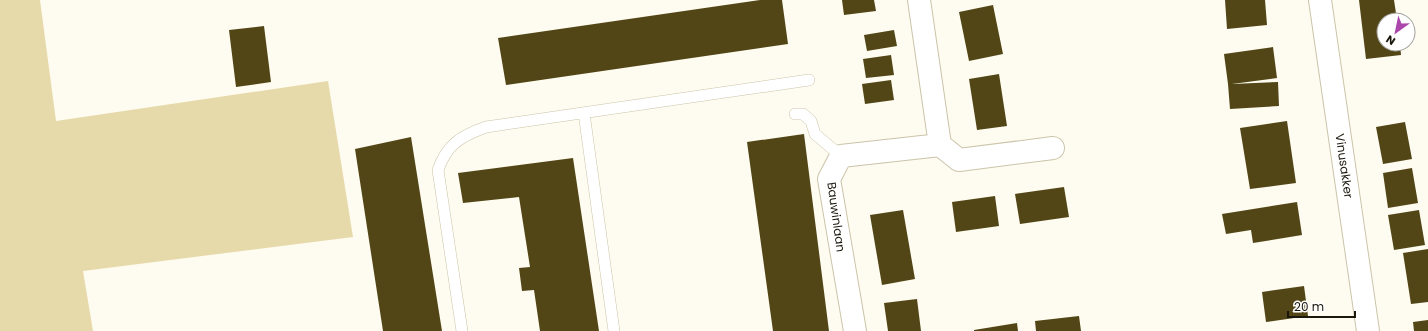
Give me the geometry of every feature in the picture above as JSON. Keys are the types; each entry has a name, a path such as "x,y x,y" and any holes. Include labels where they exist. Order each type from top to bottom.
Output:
{"street":[{"path":"920,0 940,145 959,160 1053,148"},
{"name":"Vinusakker","path":"1320,0 1368,331"},
{"path":"841,156 940,145"},
{"name":"Bauwinlaan","path":"841,156 829,179 855,331"}],"lane":[{"path":"462,331 438,170 442,157 452,145 469,133 486,127 809,80"},
{"path":"584,113 614,331"},
{"path":"795,114 803,114 811,121 815,134 841,156"}],"shaded area":[{"path":"0,0 40,0 56,121 328,81 353,237 83,271 93,331 0,331"}],"building":[{"path":"760,0 782,0 788,44 506,85 498,38"},
{"path":"842,0 874,0 876,11 844,15"},
{"path":"1225,0 1265,0 1267,25 1227,29"},
{"path":"1359,0 1394,0 1396,12 1376,12 1376,52 1401,52 1401,55 1366,59"},
{"path":"993,5 1003,54 969,61 959,12"},
{"path":"264,26 271,82 236,87 229,30"},
{"path":"894,30 897,46 867,51 864,35"},
{"path":"1273,47 1277,78 1232,84 1278,82 1279,106 1230,109 1224,54"},
{"path":"891,55 894,75 866,78 863,59"},
{"path":"999,74 1007,126 977,130 969,79"},
{"path":"891,80 894,100 865,104 862,84"},
{"path":"1287,121 1296,183 1250,189 1240,128"},
{"path":"1405,122 1412,159 1383,164 1376,127"},
{"path":"804,134 829,331 773,331 747,142"},
{"path":"411,137 442,331 383,331 355,149"},
{"path":"573,158 599,331 540,331 534,290 522,291 519,268 530,267 519,197 463,203 458,173"},
{"path":"1412,168 1418,203 1388,208 1383,173"},
{"path":"1064,187 1069,217 1020,224 1015,194"},
{"path":"995,196 999,226 956,232 952,202"},
{"path":"1297,202 1302,235 1253,243 1251,230 1226,234 1222,214"},
{"path":"903,210 915,279 882,285 870,215"},
{"path":"1419,210 1425,245 1394,250 1388,215"},
{"path":"1428,249 1428,302 1411,304 1403,253"},
{"path":"1304,286 1308,316 1266,322 1262,292"},
{"path":"917,299 921,331 888,331 884,303"},
{"path":"1079,316 1081,331 1036,331 1035,321"},
{"path":"1428,320 1428,331 1414,331 1413,322"},
{"path":"1017,323 1018,331 974,331 974,330"}]}
